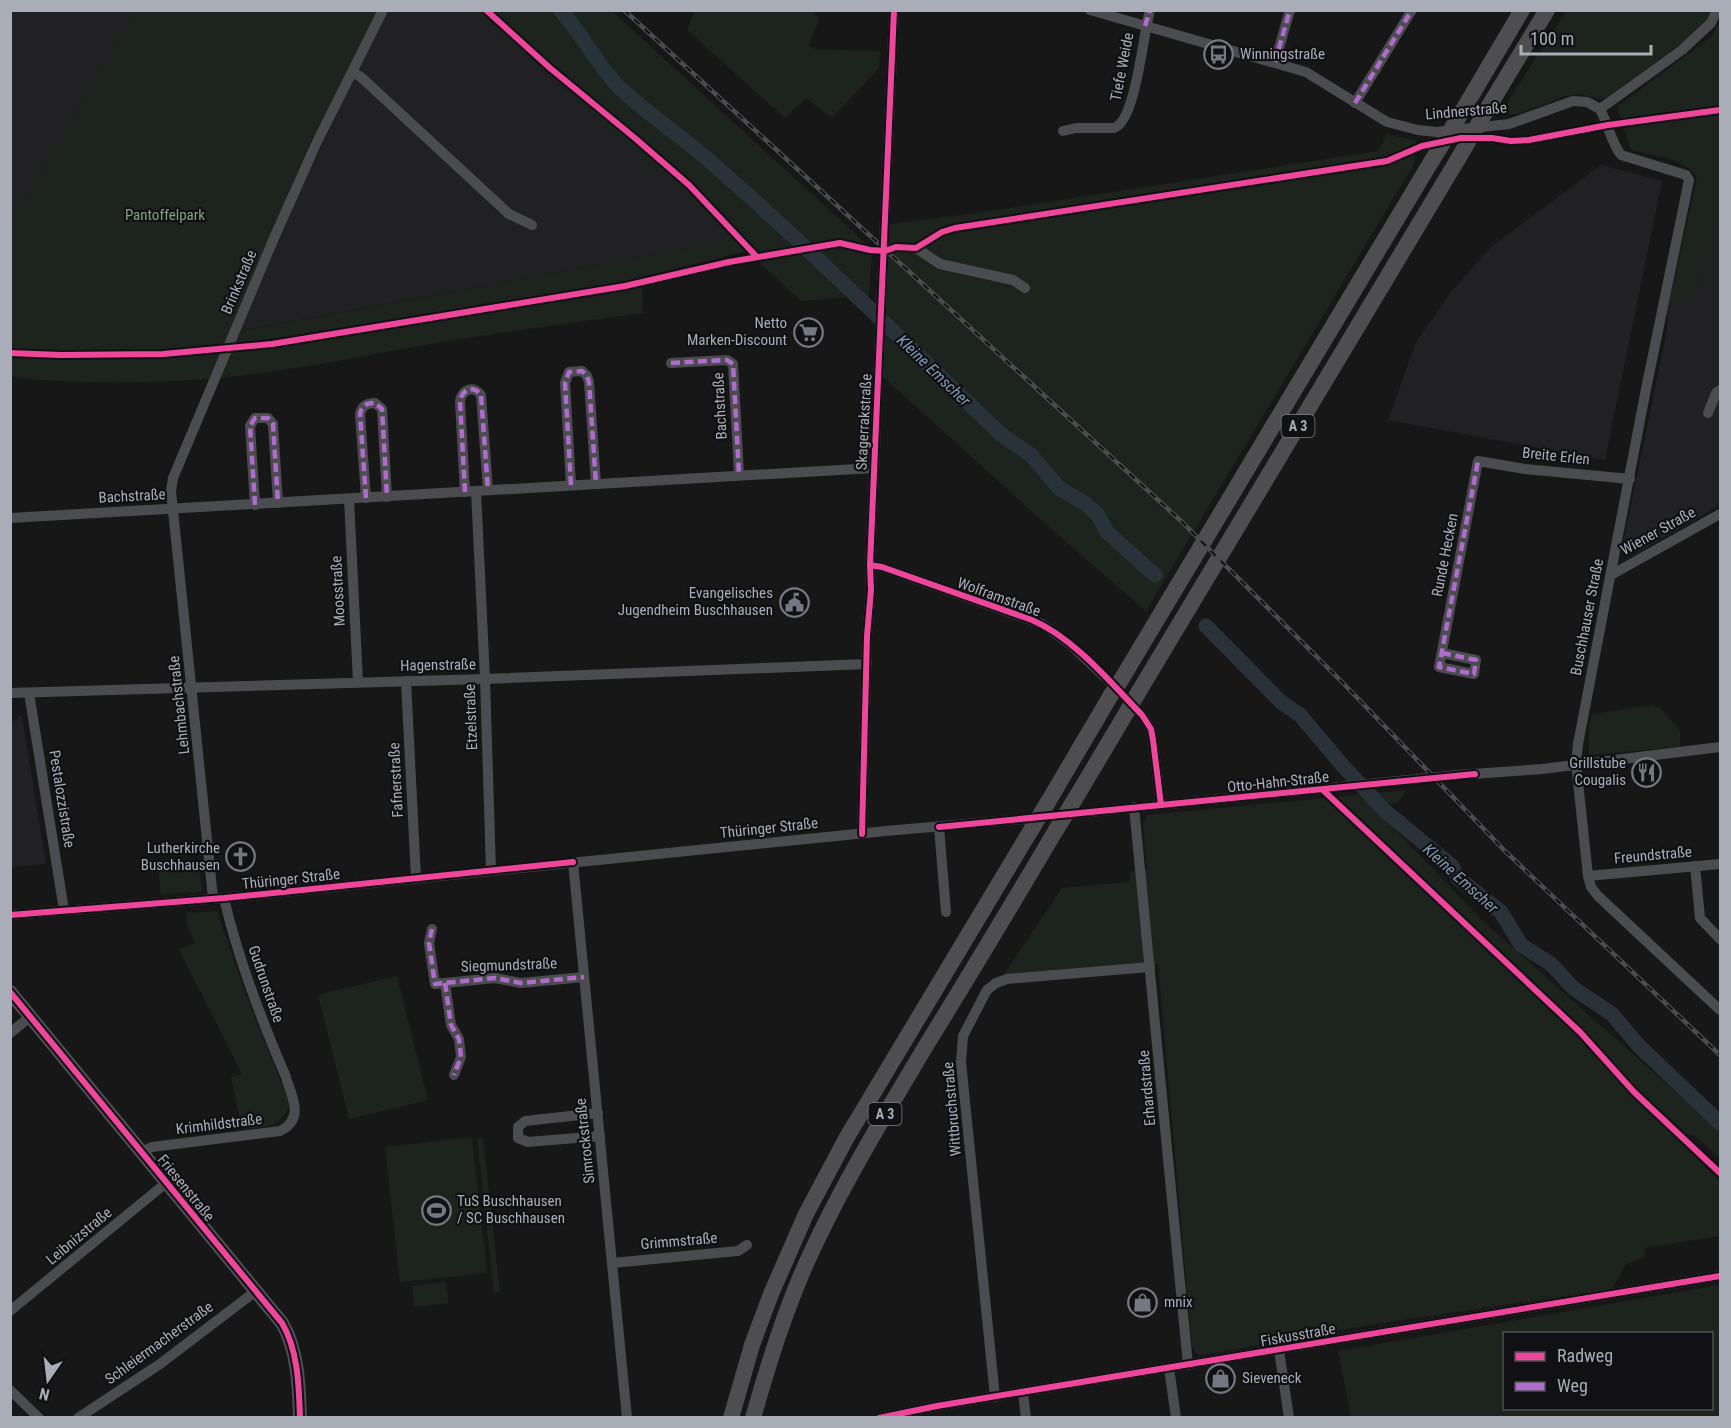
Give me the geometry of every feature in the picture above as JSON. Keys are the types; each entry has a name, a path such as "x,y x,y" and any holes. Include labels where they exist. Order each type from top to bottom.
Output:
{"highway":[{"name":"A 3","path":"731,1418 752,1345 771,1294 810,1206 853,1126 1027,825 1047,802 1111,695 1113,678 1522,10"},
{"name":"A 3","path":"753,1418 770,1358 809,1256 867,1144 1056,830 1078,806 1135,713 1138,693 1547,10"}],"main road":[{"name":"Friesenstraße","path":"10,992 282,1323 291,1341 299,1387 300,1418"}],"street":[{"name":"Brinkstraße","path":"173,509 172,485 181,455 316,144 383,10"},
{"name":"Skagerrakstraße","path":"862,834 870,565 894,10"},
{"name":"Lindnerstraße","path":"1090,10 1312,74 1387,122 1427,132 1509,124 1573,101 1587,102 1600,109"},
{"path":"1146,26 1150,10"},
{"path":"1275,62 1290,10"},
{"path":"1355,103 1412,10"},
{"path":"1600,109 1682,50 1711,23 1717,10"},
{"name":"Tiefe Weide","path":"1063,131 1076,128 1120,126 1132,104 1146,26"},
{"path":"353,72 509,214 532,225"},
{"name":"Buschhauser Straße","path":"1600,109 1608,125 1614,147 1621,155 1686,175 1689,180 1591,675 1576,763 1588,876 1591,887 1598,896 1720,1010"},
{"path":"916,248 940,264 1014,280 1025,288"},
{"name":"Bachstraße","path":"671,363 727,360 733,364 739,474"},
{"path":"571,485 565,383 569,372 582,371 587,376 596,484"},
{"path":"470,491 460,401 461,396 467,390 474,389 482,395 488,490"},
{"path":"1708,414 1716,393 1720,390"},
{"path":"366,498 360,414 368,403 375,403 382,409 387,496"},
{"path":"255,505 250,426 255,418 268,418 273,424 278,503"},
{"name":"Breite Erlen","path":"1478,461 1525,469 1630,479"},
{"name":"Runde Hecken","path":"1442,653 1478,461"},
{"name":"Bachstraße","path":"10,518 739,474 874,468"},
{"name":"Etzelstraße","path":"470,491 485,679 491,870"},
{"name":"Moosstraße","path":"349,499 358,682"},
{"name":"Lehmbachstraße","path":"173,509 191,689 219,898"},
{"name":"Wiener Straße","path":"1611,575 1720,514"},
{"name":"Wolframstraße","path":"870,565 882,567 1042,624 1113,678"},
{"name":"Hagenstraße","path":"10,693 191,689 867,664"},
{"name":"Fafnerstraße","path":"406,681 416,878"},
{"name":"Pestalozzistraße","path":"29,693 64,910"},
{"path":"1135,713 1151,729 1161,805"},
{"name":"Otto-Hahn-Straße","path":"1078,806 1161,805 1564,766 1720,747"},
{"name":"Erhardstraße","path":"1134,807 1188,1365"},
{"path":"946,912 939,827 1027,825"},
{"name":"Thüringer Straße","path":"10,915 219,898 939,827"},
{"name":"Simrockstraße","path":"573,862 627,1418"},
{"name":"Freundstraße","path":"1588,876 1720,864"},
{"path":"1695,866 1700,918 1720,939"},
{"name":"Gudrunstraße","path":"219,898 253,994 287,1079"},
{"path":"432,929 429,943 451,1025 459,1039 461,1057 454,1075"},
{"name":"Wittbruchstraße","path":"995,1397 962,1062 963,1036 987,990 996,982 1007,979 1150,968"},
{"name":"Siegmundstraße","path":"440,984 495,978 521,983 584,977"},
{"path":"10,1033 31,1016"},
{"name":"Krimhildstraße","path":"141,1152 152,1147 280,1131 288,1125 295,1112 295,1102 287,1079"},
{"path":"598,1113 525,1121 518,1127 517,1132 518,1138 528,1142 600,1136"},
{"name":"Leibnizstraße","path":"10,1311 166,1183"},
{"name":"Grimmstraße","path":"612,1263 738,1251 747,1245"},
{"name":"Fiskusstraße","path":"879,1418 937,1412 995,1397 1720,1276"},
{"name":"Schleiermacherstraße","path":"78,1418 140,1378 256,1291"},
{"path":"1279,1350 1289,1418"},
{"path":"1169,1368 1176,1418"},
{"path":"10,1390 39,1418"},
{"path":"1023,1393 1026,1418"}],"shaded area":[{"path":"11,11 135,11 11,226"},
{"path":"386,11 473,11 638,153 734,240 233,332"},
{"path":"1601,165 1662,181 1605,460 1388,420 1416,342 1451,292 1490,248"},
{"path":"1712,226 1720,227 1720,505 1640,551 1631,553 1627,551 1624,539 1667,330 1668,308 1696,293"},
{"path":"22,716 46,864 11,867 11,724"}],"green space":[{"path":"695,10 813,11 819,20 808,46 816,49 880,51 879,68 832,118 806,98 785,118 687,30"},
{"name":"Pantoffelpark","path":"135,11 380,11 311,141 230,333 733,240 638,153 473,11 612,11 872,249 869,295 801,301 746,251 642,277 643,313 462,339 235,376 182,381 133,382 59,381 11,377 11,226"},
{"path":"1566,11 1716,11 1710,23 1606,98 1580,94 1565,96 1518,114 1500,114"},
{"path":"1720,20 1720,227 1712,227 1696,293 1668,308 1697,178 1686,166 1677,162 1631,150 1617,107 1712,36"},
{"path":"1387,134 1416,141 1414,164 1146,611 882,376 890,224 978,213 1378,151"},
{"path":"1652,705 1660,708 1680,730 1680,747 1589,755 1589,725 1592,714"},
{"path":"1407,790 1399,801 1376,810 1487,925 1720,1131 1720,1159 1696,1136 1682,1133 1691,1153 1720,1181 1720,1236 1644,1248 1645,1257 1625,1265 1612,1289 1369,1325 1204,1355 1197,1354 1192,1346 1158,964 1002,977 1062,888 1130,882 1129,872 1147,869 1143,823 1148,815"},
{"path":"199,862 202,891 161,895 158,866"},
{"path":"217,911 246,995 290,1104 282,1118 265,1127 242,1129 231,1077 242,1074 179,949 195,943 188,927 186,913"},
{"path":"397,976 428,1100 349,1119 318,995"},
{"name":"TuS Buschhausen / SC Buschhausen","path":"472,1137 487,1273 400,1282 385,1147"},
{"path":"483,1138 500,1292 494,1293 477,1139"},
{"path":"446,1282 449,1303 414,1307 412,1286"},
{"path":"1720,1285 1720,1417 1351,1417 1338,1351"}],"waterway":[{"name":"Kleine Emscher","path":"560,10 621,89 706,158 781,225 1002,435 1031,455 1059,488 1086,504 1098,515 1107,532 1155,575"},
{"name":"Kleine Emscher","path":"1206,626 1281,702 1300,715 1385,811 1452,866 1458,878 1501,912 1521,945 1551,964 1573,988 1612,1014 1638,1045 1720,1123"}],"tunnel":[{"path":"1104,676 1142,715"},
{"path":"1035,818 1082,813"}],"railway":[{"path":"624,10 1181,521 1342,682 1504,850 1720,1055"}],"marked path":[{"path":"1145,26 1150,10"},
{"path":"1275,62 1290,10"},
{"path":"1355,103 1412,10"},
{"path":"671,363 727,360 733,364 739,474"},
{"path":"571,485 565,383 569,372 582,371 589,382 596,484"},
{"path":"465,492 460,401 463,394 472,389 481,395 488,490"},
{"path":"366,498 360,414 367,404 372,403 382,409 387,497"},
{"path":"255,505 250,426 255,418 268,418 273,424 278,503"},
{"path":"1442,653 1476,660 1474,674 1439,667 1478,461"},
{"path":"432,929 429,943 435,984 495,978 521,983 584,977"},
{"path":"445,983 451,1025 459,1039 461,1057 454,1075"}],"cycle path":[{"path":"486,10 550,68 689,185 757,257"},
{"path":"862,834 867,636 871,590 870,565 894,10"},
{"path":"10,353 163,354 272,344 625,286 729,262 840,243 885,251 896,247 916,248 942,232 955,228 1387,161 1422,146 1461,138 1529,140 1608,125 1720,110"},
{"path":"870,565 882,567 1032,620 1063,638 1105,676 1142,715 1151,729 1161,805"},
{"path":"939,827 1475,774"},
{"path":"1323,790 1580,1032 1634,1092 1720,1173"},
{"path":"10,915 224,898 573,862"},
{"path":"10,992 282,1323 294,1356 300,1418"},
{"path":"879,1418 937,1406 1720,1276"}],"place":[{"name":"Winningstraße","path":"1219,54"},
{"name":"Netto Marken-Discount","path":"808,332"},
{"name":"Evangelisches Jugendheim Buschhausen","path":"794,602"},
{"name":"Grillstube Cougalis","path":"1647,772"},
{"name":"Lutherkirche Buschhausen","path":"241,857"},
{"name":"TuS Buschhausen / SC Buschhausen","path":"436,1210"},
{"name":"mnix","path":"1143,1302"},
{"name":"Sieveneck","path":"1221,1378"}]}
